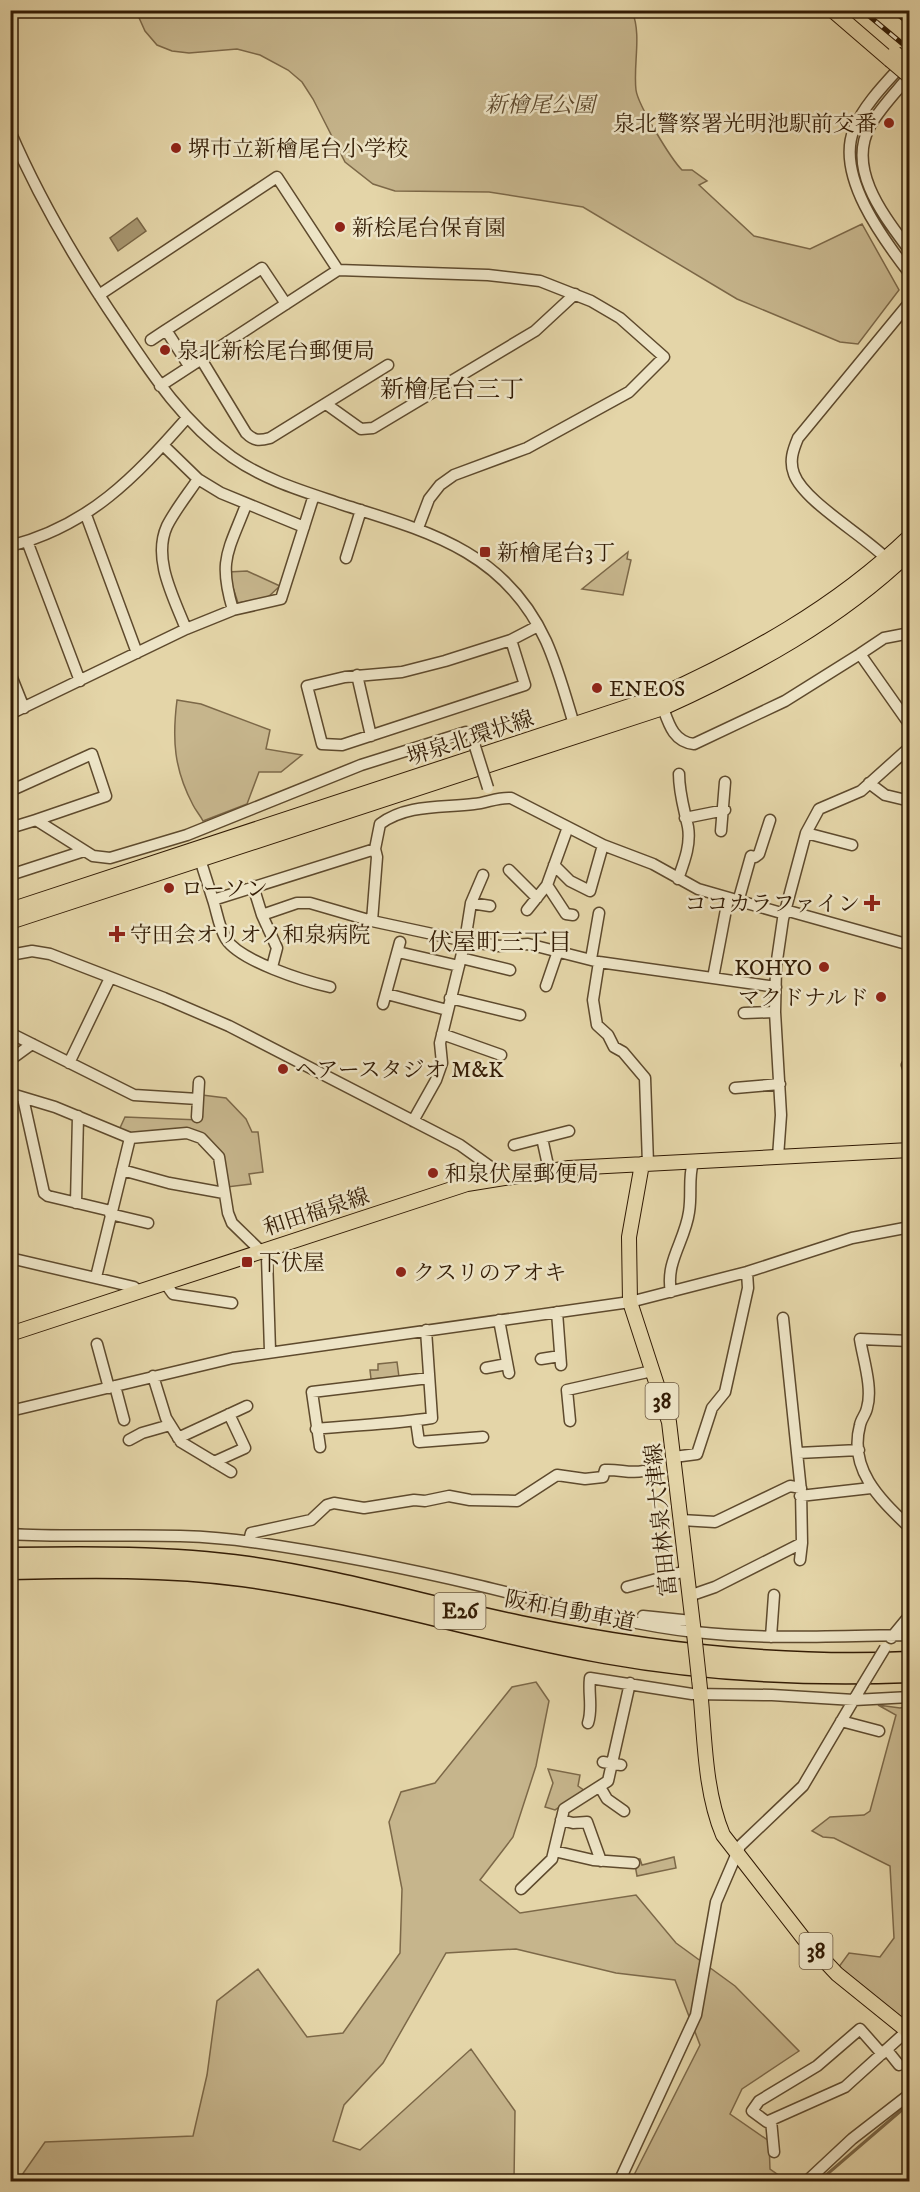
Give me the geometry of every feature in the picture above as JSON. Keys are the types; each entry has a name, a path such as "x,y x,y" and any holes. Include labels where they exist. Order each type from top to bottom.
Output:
{"highway":[{"name":"阪和自動車道","path":"10,1556 139,1556 247,1565 520,1624 714,1656 784,1661 909,1660"},
{"name":"阪和自動車道","path":"10,1571 140,1570 243,1578 604,1655 692,1668 786,1675 909,1674"}],"main road":[{"path":"832,10 909,64"},
{"path":"842,10 898,56 909,76"},
{"name":"堺泉北環状線","path":"10,922 199,855 576,732 663,708 773,654 820,625 890,563 909,536"},
{"name":"堺泉北環状線","path":"576,732 721,668 814,613 909,552"},
{"name":"堺泉北環状線","path":"10,910 199,855"},
{"path":"645,1164 909,1150"},
{"name":"和田福泉線","path":"10,1334 435,1193 499,1178 549,1170 645,1164"},
{"name":"富田林泉大津線","path":"645,1164 629,1237 630,1302 669,1422 708,1771 717,1820 736,1855 804,1939 837,1974 908,2032"}],"street":[{"path":"898,56 853,131 849,163 861,197 909,274"},
{"path":"909,76 869,127 863,145 862,165 867,182 909,251"},
{"path":"10,131 58,229 160,386 186,419 208,439 251,470 314,495 418,528 469,552 506,581 538,626 554,661 576,732"},
{"path":"99,295 277,177 338,270"},
{"path":"151,340 262,268 286,304"},
{"path":"160,386 338,270 540,281 575,294 620,318 664,357 629,392 527,448 454,475 440,485 429,499 418,528"},
{"path":"326,404 362,429 373,428 535,332 575,294"},
{"path":"890,563 801,488 793,472 792,454 798,438 909,302"},
{"path":"166,330 189,366"},
{"path":"201,359 252,439 260,441 270,438 388,365"},
{"path":"10,546 86,515 139,473 186,419"},
{"path":"163,445 198,479 246,505 304,527"},
{"path":"186,629 164,570 162,553 168,525 198,479"},
{"path":"10,714 186,629 233,610 281,599 314,495"},
{"path":"233,610 225,582 225,561 246,505"},
{"path":"346,558 361,510"},
{"path":"86,515 137,653"},
{"path":"27,541 80,681"},
{"path":"511,640 525,685 342,745 322,744 308,686 357,675 402,672 511,640 538,626"},
{"path":"663,708 672,731 678,739 694,744 785,701 884,638 909,633"},
{"path":"860,654 909,726"},
{"path":"10,672 24,708"},
{"path":"357,675 370,736"},
{"path":"36,820 93,856 110,858 187,835 361,765 466,732 472,737 490,794"},
{"path":"778,1157 781,1114 775,1012 776,968 785,912 806,833 819,809 861,791 909,747"},
{"path":"10,791 92,754 106,796 10,828"},
{"path":"678,879 687,850 688,829 679,795 679,774"},
{"path":"721,831 725,782"},
{"path":"869,783 885,795 909,801"},
{"path":"372,921 377,857 375,849 380,824 387,819 424,807 474,804 490,794 511,798 603,845 653,864 678,879 733,901 785,912 909,945"},
{"path":"685,818 724,810"},
{"path":"713,978 733,901 751,856 755,857 759,854 770,820"},
{"path":"527,910 547,885 568,827"},
{"path":"806,833 848,840"},
{"path":"554,865 570,882 590,891 603,845"},
{"path":"213,900 375,849"},
{"path":"10,875 84,851"},
{"path":"199,855 226,938 231,944 248,957 330,987"},
{"path":"509,870 537,898"},
{"path":"413,1121 436,1080 442,1063 442,1034 447,1010 465,941 471,903 483,875"},
{"path":"547,885 566,914 573,915"},
{"path":"253,886 262,915 277,948 272,967"},
{"path":"262,915 303,902 372,921 465,941 499,945 528,944 595,961 776,987"},
{"path":"471,903 490,906"},
{"path":"599,913 593,1000 597,1024 608,1035 614,1047 623,1052 645,1078 645,1164"},
{"path":"447,1010 385,999 399,947 460,962 510,970"},
{"path":"10,955 32,951 50,954 230,1026 460,1145 488,1165 499,1178"},
{"path":"546,986 558,951"},
{"path":"69,1063 110,978"},
{"path":"450,998 499,1005 520,1015"},
{"path":"744,1013 775,1012"},
{"path":"10,1034 69,1063 132,1099 198,1099"},
{"path":"442,1034 496,1050"},
{"path":"10,1060 32,1044"},
{"path":"196,1117 199,1082"},
{"path":"735,1088 780,1084"},
{"path":"148,1223 48,1196 42,1189 19,1097 78,1116 130,1138 187,1133 201,1138 219,1157 224,1193 232,1224 267,1257 269,1271 267,1318 270,1352"},
{"path":"76,1203 78,1116"},
{"path":"513,1145 542,1138 562,1129"},
{"path":"96,1277 130,1138"},
{"path":"542,1138 549,1170"},
{"path":"671,1292 668,1275 689,1214 688,1177 693,1162"},
{"path":"122,1170 169,1183 224,1193"},
{"path":"10,1412 153,1376 270,1352 630,1302 747,1272 852,1238 909,1227"},
{"path":"10,1258 134,1287 139,1292"},
{"path":"674,1457 697,1454 712,1408 725,1392 748,1288 747,1272"},
{"path":"165,1283 173,1294 232,1304"},
{"path":"541,1359 560,1361 557,1312"},
{"path":"783,1318 801,1492 800,1560"},
{"path":"486,1368 508,1368 499,1320"},
{"path":"316,1429 432,1418 426,1330"},
{"path":"909,1341 860,1339 868,1393 867,1408 860,1423 858,1437 865,1477 871,1488 909,1528"},
{"path":"101,1349 124,1420"},
{"path":"570,1421 567,1390 652,1371"},
{"path":"153,1376 170,1425 178,1438 231,1472"},
{"path":"320,1447 312,1392 429,1378"},
{"path":"178,1438 247,1406"},
{"path":"214,1462 245,1448 230,1414"},
{"path":"416,1420 419,1442 460,1443 483,1437"},
{"path":"129,1440 142,1433 170,1425"},
{"path":"798,1453 860,1450"},
{"path":"249,1541 251,1533 311,1520 327,1505 334,1503 364,1508 414,1500 425,1502 449,1496 470,1500 517,1501 563,1470 585,1479 603,1477 605,1470 618,1469 632,1474 643,1471"},
{"path":"681,1520 715,1522 790,1486 801,1492 871,1488"},
{"path":"10,1534 60,1537 174,1536 249,1541 386,1564 616,1619 694,1631 771,1637 909,1635"},
{"path":"689,1596 715,1587 802,1543"},
{"path":"627,1587 686,1571"},
{"path":"770,1601 771,1637"},
{"path":"619,2181 696,2015 712,1920 726,1875 742,1843 803,1786 893,1635 909,1615"},
{"path":"643,1616 694,1631"},
{"path":"588,1723 592,1710 588,1694 590,1678 700,1694 854,1700 909,1697"},
{"path":"523,1882 552,1859 564,1809 608,1781 630,1683"},
{"path":"841,1720 879,1731"},
{"path":"600,1787 607,1799 624,1811"},
{"path":"561,1820 573,1823 588,1822 601,1862"},
{"path":"554,1851 601,1862 634,1863"},
{"path":"899,2065 884,2052 863,2025 817,2066 759,2101 752,2111 767,2122 845,2087 884,2052 908,2032"},
{"path":"891,2092 896,2104"},
{"path":"806,2181 826,2156 861,2133 909,2094"},
{"path":"771,2120 777,2147"},
{"path":"856,2122 861,2133"}],"green space":[{"name":"新檜尾公園","path":"136,11 632,11 637,40 635,80 638,97 656,132 682,170 692,170 707,181 699,185 754,236 810,249 862,224 899,290 858,344 840,342 737,299 583,207 489,192 395,191 373,184 345,162 313,99 302,82 288,70 260,55 237,49 189,53 172,51 157,45 145,31"},
{"path":"628,552 627,559 631,560 623,595 582,589"},
{"path":"247,571 280,586 268,597 238,603 228,572"},
{"path":"177,700 201,704 270,730 266,749 302,755 281,772 259,772 247,804 203,821 187,792 178,767 175,741"},
{"path":"202,1095 226,1098 246,1119 252,1132 258,1132 263,1172 249,1174 251,1184 227,1187 223,1157 200,1135 133,1135 119,1130 125,1117 200,1120"},
{"path":"397,1362 399,1377 371,1379 370,1370 378,1370 378,1364"},
{"path":"536,1682 549,1701 536,1766 513,1837 480,1880 520,1913 636,1895 676,1943 735,1986 799,2051 742,2089 730,2114 769,2141 770,2169 787,2181 631,2181 700,2045 675,1980 616,1973 516,1949 446,1953 383,2063 344,2105 333,2141 360,2150 471,2049 515,2111 514,2181 17,2182 45,2142 193,2136 207,2075 217,2001 258,1969 307,2037 343,2033 400,1953 402,1889 389,1822 401,1792 435,1783 512,1687"},
{"path":"878,1705 900,1708 909,1706 909,2027 838,1968 849,1953 880,1957 894,1938 890,1866 834,1838 823,1837 812,1831 830,1817 864,1815 870,1811 896,1715"},
{"path":"548,1769 580,1775 578,1786 585,1791 555,1810 545,1807 553,1783"},
{"path":"674,1857 676,1868 637,1876 634,1859 640,1859 642,1865"}],"shaded area":[{"path":"137,218 146,231 118,251 110,238"}],"waterway":[{"path":"818,2182 910,2103"}],"railway":[{"path":"862,10 910,50"},
{"path":"892,10 910,24"}],"place":[{"name":"泉北警察署光明池駅前交番","path":"889,123"},
{"name":"堺市立新檜尾台小学校","path":"176,148"},
{"name":"新桧尾台保育園","path":"340,227"},
{"name":"泉北新桧尾台郵便局","path":"165,350"},
{"name":"新檜尾台3丁","path":"485,552"},
{"name":"ENEOS","path":"597,688"},
{"name":"ローソン","path":"169,888"},
{"name":"ココカラファイン","path":"872,903"},
{"name":"守田会オリオノ和泉病院","path":"117,934"},
{"name":"KOHYO","path":"824,967"},
{"name":"マクドナルド","path":"881,997"},
{"name":"ヘアースタジオ M&K","path":"283,1069"},
{"name":"和泉伏屋郵便局","path":"433,1173"},
{"name":"下伏屋","path":"247,1262"},
{"name":"クスリのアオキ","path":"401,1272"}],"district":[{"name":"新檜尾台三丁","path":"452,389"},
{"name":"伏屋町三丁目","path":"500,942"}]}
